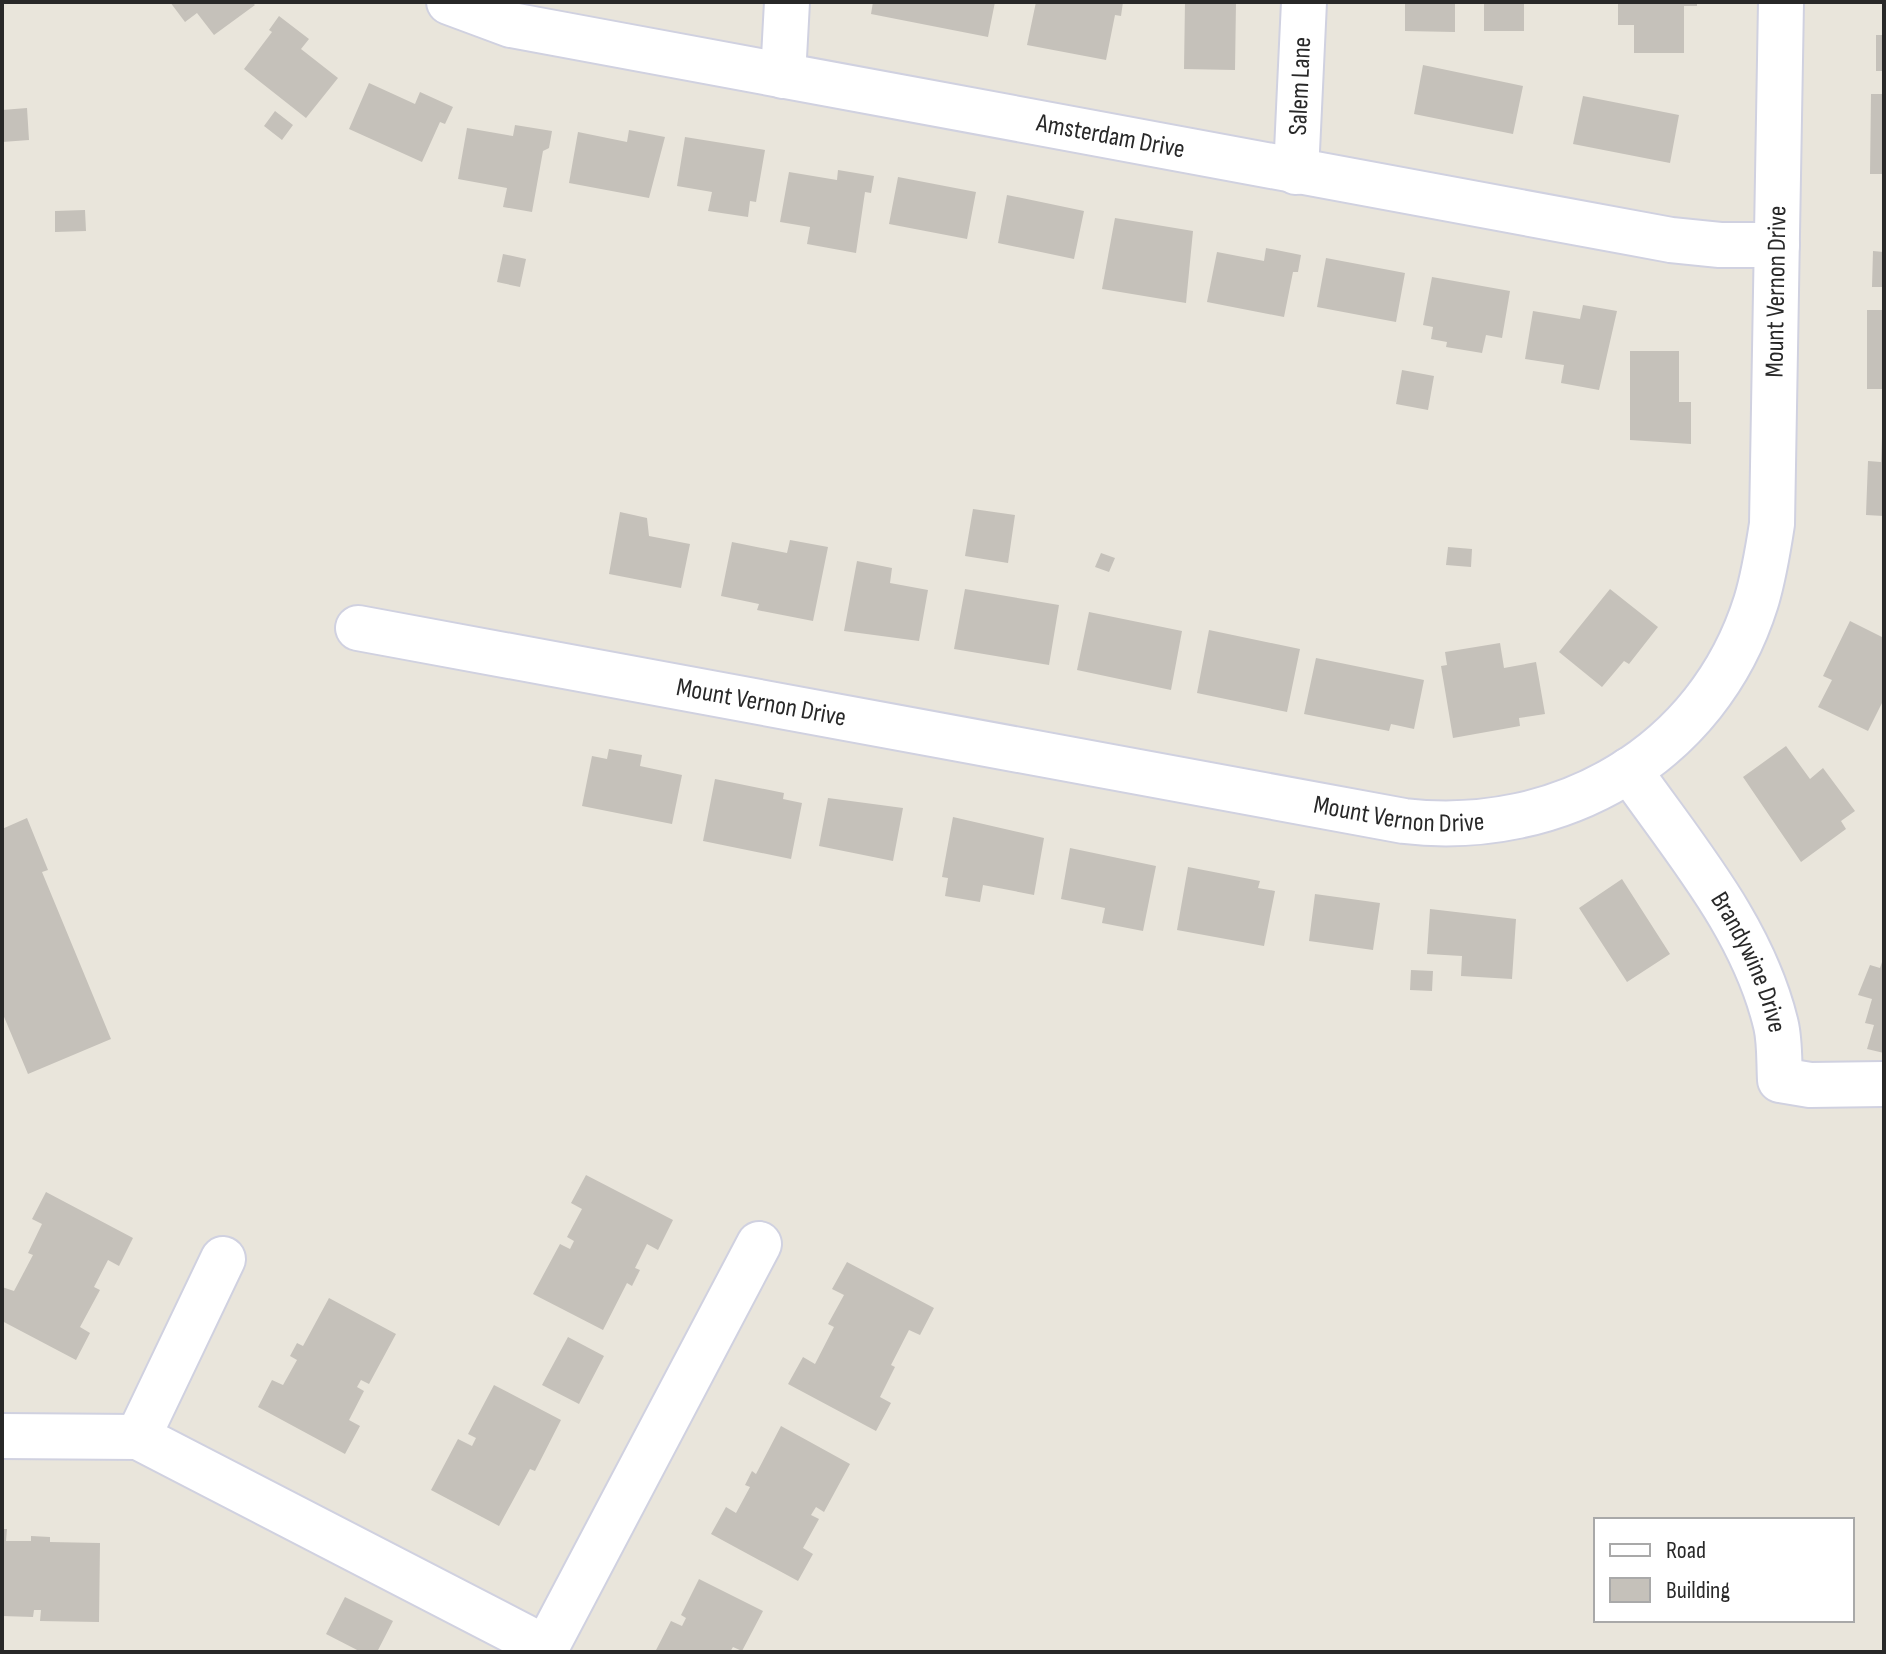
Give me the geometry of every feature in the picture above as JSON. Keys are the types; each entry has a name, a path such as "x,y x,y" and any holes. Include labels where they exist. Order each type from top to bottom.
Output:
{"street":[{"name":"Amsterdam Drive","path":"449,2 511,25 1296,172 1671,240 1720,245 1777,245"},
{"path":"783,76 787,2"},
{"name":"Salem Lane","path":"1296,172 1304,2"},
{"name":"Mount Vernon Drive","path":"358,628 1419,823 1468,825 1534,814 1601,788 1662,746 1710,692 1745,631 1764,576 1772,524 1781,2"},
{"name":"Brandywine Drive","path":"1629,770 1736,924 1756,961 1777,1029 1780,1080 1810,1085 1884,1084"},
{"path":"2,1436 138,1437 546,1650 759,1244"},
{"path":"138,1437 223,1259"}],"building":[{"path":"170,2 252,2 255,5 214,35 197,13 185,22"},
{"path":"873,2 995,2 988,37 871,14"},
{"path":"1036,2 1123,2 1121,16 1115,15 1106,60 1027,45"},
{"path":"1185,2 1236,2 1235,70 1184,69"},
{"path":"1405,2 1455,2 1455,32 1405,31"},
{"path":"1484,2 1524,2 1524,31 1484,31"},
{"path":"1618,2 1697,2 1697,6 1684,6 1684,53 1634,53 1634,25 1618,25"},
{"path":"279,16 309,39 301,49 338,78 306,118 244,69 272,32 269,30"},
{"path":"1876,35 1884,35 1884,71 1876,71"},
{"path":"1423,65 1523,86 1513,134 1414,114"},
{"path":"369,83 415,104 420,92 453,107 445,124 440,122 422,162 349,129"},
{"path":"1871,94 1884,94 1884,174 1870,174"},
{"path":"1583,96 1679,115 1670,163 1573,144"},
{"path":"27,108 29,140 2,142 2,110"},
{"path":"275,111 293,125 282,140 264,126"},
{"path":"515,125 552,131 549,148 543,151 532,212 503,207 507,188 458,179 467,128 513,136"},
{"path":"629,130 665,137 649,198 569,183 578,132 627,142"},
{"path":"685,137 765,150 756,202 750,201 748,217 708,211 712,192 677,186"},
{"path":"838,170 874,176 871,193 865,192 856,253 807,244 810,227 780,222 789,172 837,180"},
{"path":"898,177 976,192 967,239 889,224"},
{"path":"1007,195 1084,211 1074,259 998,243"},
{"path":"85,210 86,231 55,232 55,211"},
{"path":"1115,218 1193,231 1186,303 1102,289"},
{"path":"1266,248 1301,255 1298,272 1293,272 1284,317 1207,302 1217,252 1264,261"},
{"path":"1873,251 1884,252 1884,287 1872,287"},
{"path":"503,254 526,259 520,287 497,282"},
{"path":"1326,258 1405,273 1396,322 1317,307"},
{"path":"1432,277 1510,291 1502,338 1486,335 1482,353 1446,347 1447,342 1431,339 1433,327 1423,325"},
{"path":"1583,305 1617,311 1599,390 1561,383 1564,365 1525,359 1533,311 1580,319"},
{"path":"1867,310 1884,310 1884,389 1867,389"},
{"path":"1630,351 1679,351 1679,402 1691,402 1691,444 1630,440"},
{"path":"1402,370 1434,376 1428,410 1396,404"},
{"path":"1881,437 1884,516 1866,515 1868,461 1881,462"},
{"path":"973,509 1015,515 1008,563 965,556"},
{"path":"620,512 647,518 649,536 690,544 681,588 609,574"},
{"path":"790,540 828,547 813,621 757,610 759,604 721,596 732,542 787,553"},
{"path":"1448,547 1472,549 1471,567 1446,565"},
{"path":"1101,553 1115,558 1109,572 1095,567"},
{"path":"857,561 892,568 890,583 928,590 919,641 844,631"},
{"path":"965,589 1059,605 1049,665 954,649"},
{"path":"1610,589 1658,627 1629,664 1624,661 1602,687 1559,652"},
{"path":"1089,612 1182,631 1171,690 1077,670"},
{"path":"1850,621 1884,638 1884,699 1868,731 1818,707 1832,680 1823,676"},
{"path":"1209,630 1300,649 1287,712 1197,693"},
{"path":"1500,643 1504,668 1536,662 1545,714 1519,718 1520,726 1453,738 1441,666 1447,665 1445,652"},
{"path":"1316,658 1424,680 1414,729 1391,724 1389,731 1304,714"},
{"path":"1786,746 1810,779 1823,768 1855,811 1841,821 1846,829 1801,862 1743,777"},
{"path":"609,749 642,755 640,766 682,775 672,824 582,806 592,756 607,759"},
{"path":"715,779 784,793 783,799 802,803 791,859 703,841"},
{"path":"828,798 903,808 893,861 819,846"},
{"path":"953,817 1044,838 1034,895 983,885 980,902 945,896 948,878 942,877"},
{"path":"27,818 48,870 42,872 111,1039 28,1074 2,1012 2,829"},
{"path":"1070,848 1156,866 1143,931 1102,923 1105,908 1061,899"},
{"path":"1188,867 1260,881 1258,888 1275,891 1264,946 1177,930"},
{"path":"1622,879 1670,954 1627,982 1579,908"},
{"path":"1315,894 1380,903 1373,950 1309,941"},
{"path":"1430,909 1516,919 1512,979 1461,976 1462,956 1427,954"},
{"path":"1884,956 1884,1053 1867,1049 1874,1025 1865,1023 1872,999 1858,995 1870,965 1880,968"},
{"path":"1411,970 1433,971 1432,991 1410,990"},
{"path":"586,1175 673,1220 658,1250 647,1244 635,1268 640,1270 632,1286 627,1283 603,1330 533,1294 560,1244 570,1249 574,1241 567,1237 582,1209 571,1203"},
{"path":"46,1192 133,1238 119,1266 108,1260 94,1287 100,1290 80,1327 90,1333 76,1360 2,1321 2,1287 14,1291 33,1255 28,1253 42,1224 32,1219"},
{"path":"847,1262 934,1308 920,1335 909,1330 891,1365 895,1367 880,1397 891,1403 876,1431 788,1384 803,1357 815,1364 834,1327 828,1324 844,1295 832,1289"},
{"path":"329,1298 396,1334 369,1384 361,1380 357,1387 364,1391 349,1420 360,1426 345,1454 258,1407 272,1380 283,1385 297,1360 290,1356 297,1343 303,1346"},
{"path":"568,1337 604,1356 579,1404 542,1385"},
{"path":"494,1385 561,1420 535,1471 530,1469 499,1526 431,1490 458,1439 472,1446 476,1438 468,1434"},
{"path":"781,1426 850,1464 824,1512 816,1507 811,1515 819,1519 803,1548 813,1554 798,1581 711,1534 726,1507 736,1513 750,1487 745,1485 752,1471 756,1474"},
{"path":"2,1529 7,1529 6,1541 31,1541 31,1536 50,1537 50,1542 100,1543 99,1622 40,1621 41,1610 34,1610 33,1617 2,1616"},
{"path":"699,1579 763,1611 742,1651 733,1647 730,1652 655,1652 671,1621 682,1626 686,1618 681,1615"},
{"path":"345,1597 393,1621 377,1652 361,1652 326,1634"}]}
